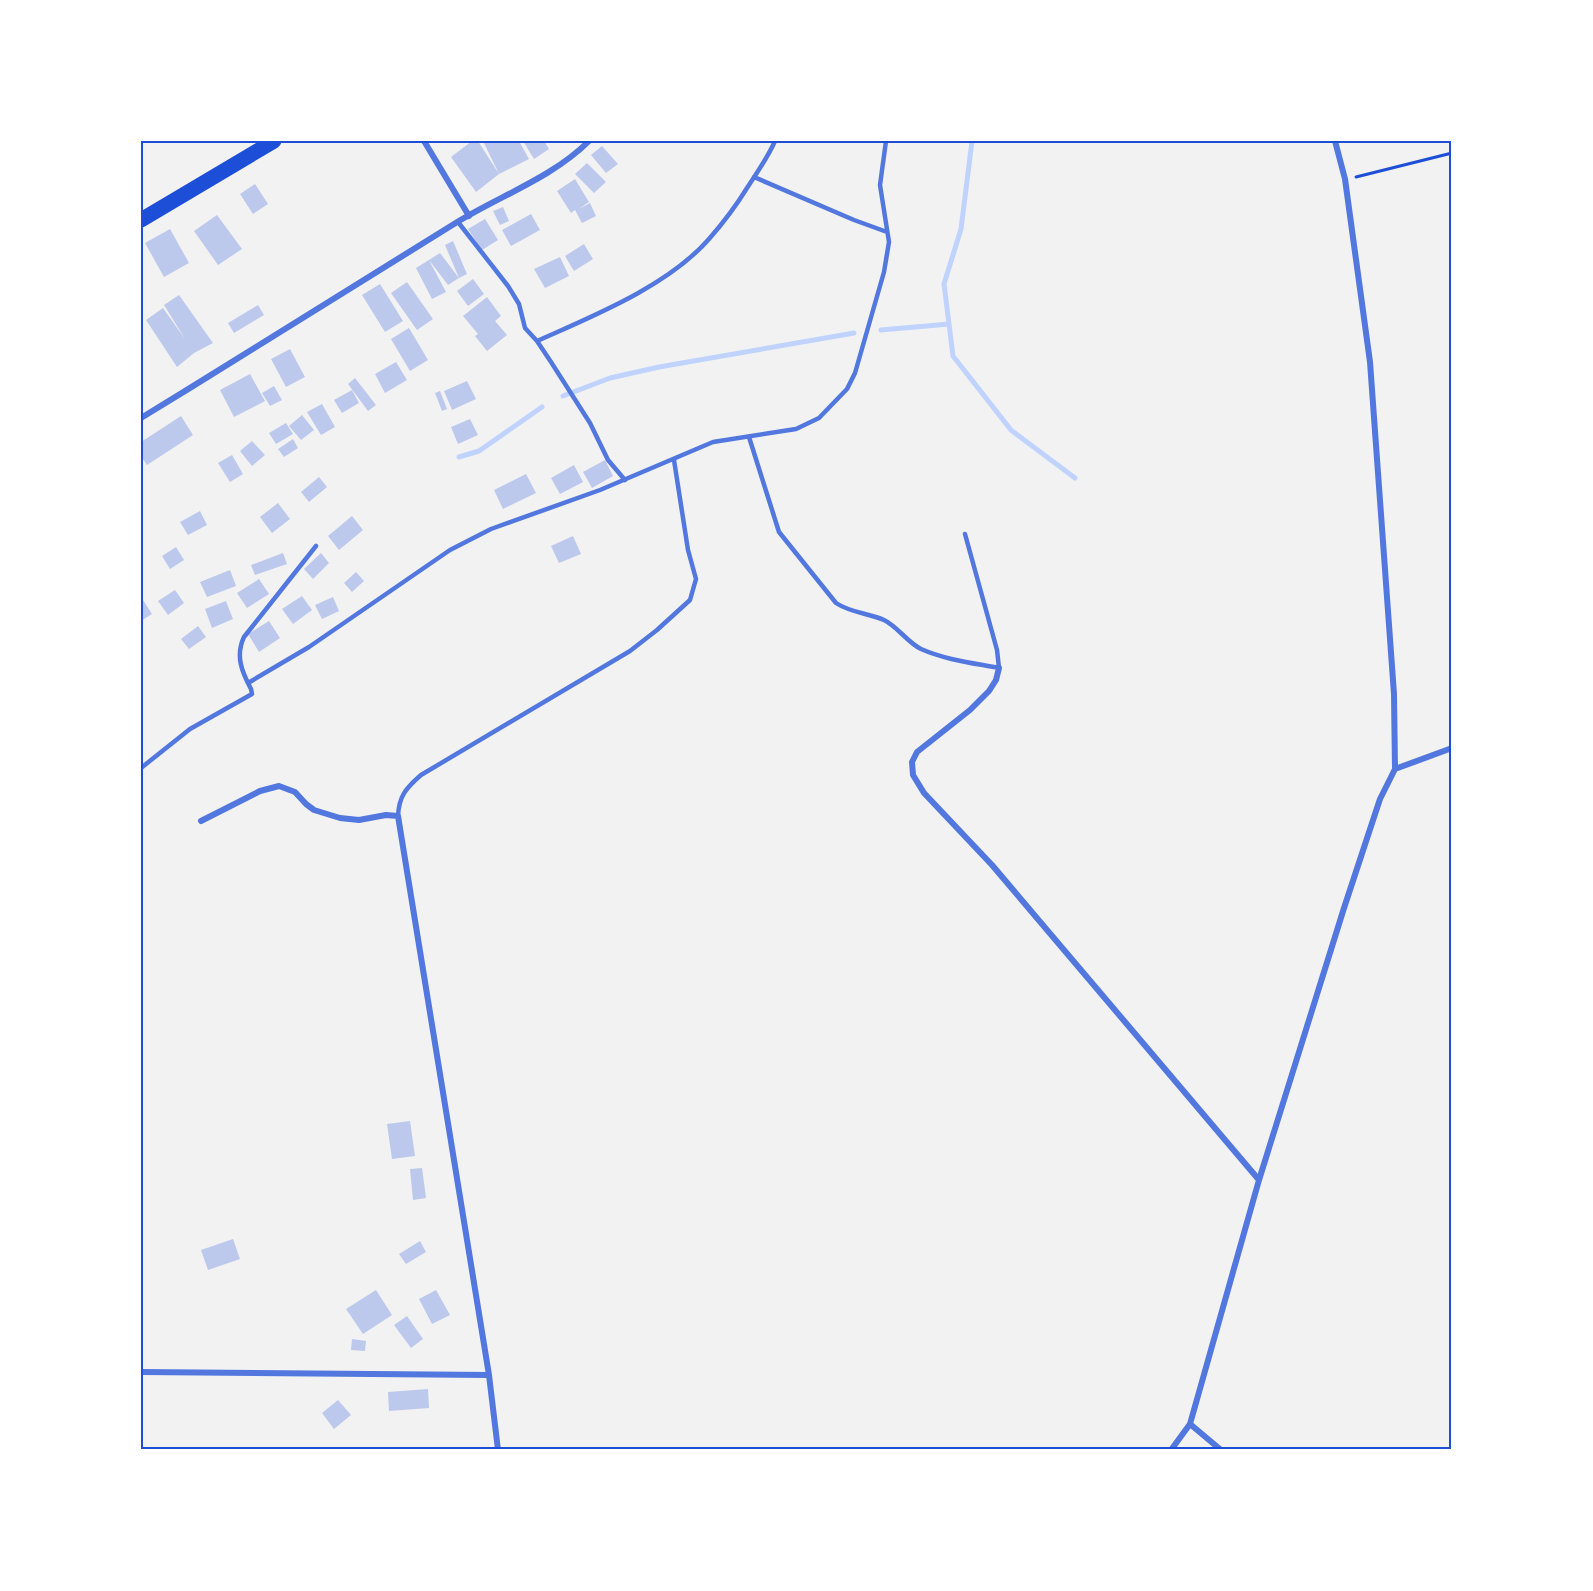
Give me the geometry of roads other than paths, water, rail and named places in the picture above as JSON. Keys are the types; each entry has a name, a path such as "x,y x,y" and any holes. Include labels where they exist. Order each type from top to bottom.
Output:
{"main road":[{"path":"141,220 274,141"}],"street":[{"path":"424,141 469,216"},
{"path":"141,418 458,222 558,166 574,156 589,141"},
{"path":"1171,1450 1190,1424 1259,1180 1344,908 1380,799 1395,769 1394,694 1370,362 1345,179 1335,141"},
{"path":"999,668 996,680 989,691 970,710 927,742 913,758 913,775 924,793 992,865 1259,1180"},
{"path":"1395,769 1452,748"},
{"path":"201,821 260,791 279,786 295,792 314,810 339,818 359,820 386,815 398,816 489,1375 498,1450"},
{"path":"141,1372 489,1375"},
{"path":"1190,1424 1221,1450"}],"lane":[{"path":"537,341 604,311 663,278 690,258 709,240 737,203 775,141"},
{"path":"248,683 309,647 450,550 491,529 625,480 714,442 796,429 819,418 847,389 855,373 884,272 888,254 887,232 880,185 886,141"},
{"path":"754,177 887,232"},
{"path":"458,222 508,286 519,304 525,328 537,341 590,423 608,460 625,480"},
{"path":"749,438 779,532 836,603 851,611 884,620 921,648 952,660 999,668 994,640 965,534"},
{"path":"398,816 399,801 404,790 421,775 630,651 690,600 696,579 688,550 674,460"},
{"path":"141,768 190,729 252,694 239,658 239,647 244,637 316,546"}],"waterway":[{"path":"972,141 961,229 944,284 953,356 1011,430 1075,478"},
{"path":"881,330 949,324"},
{"path":"563,396 610,378 659,367 854,333"},
{"path":"459,457 479,451 542,407"}]}
